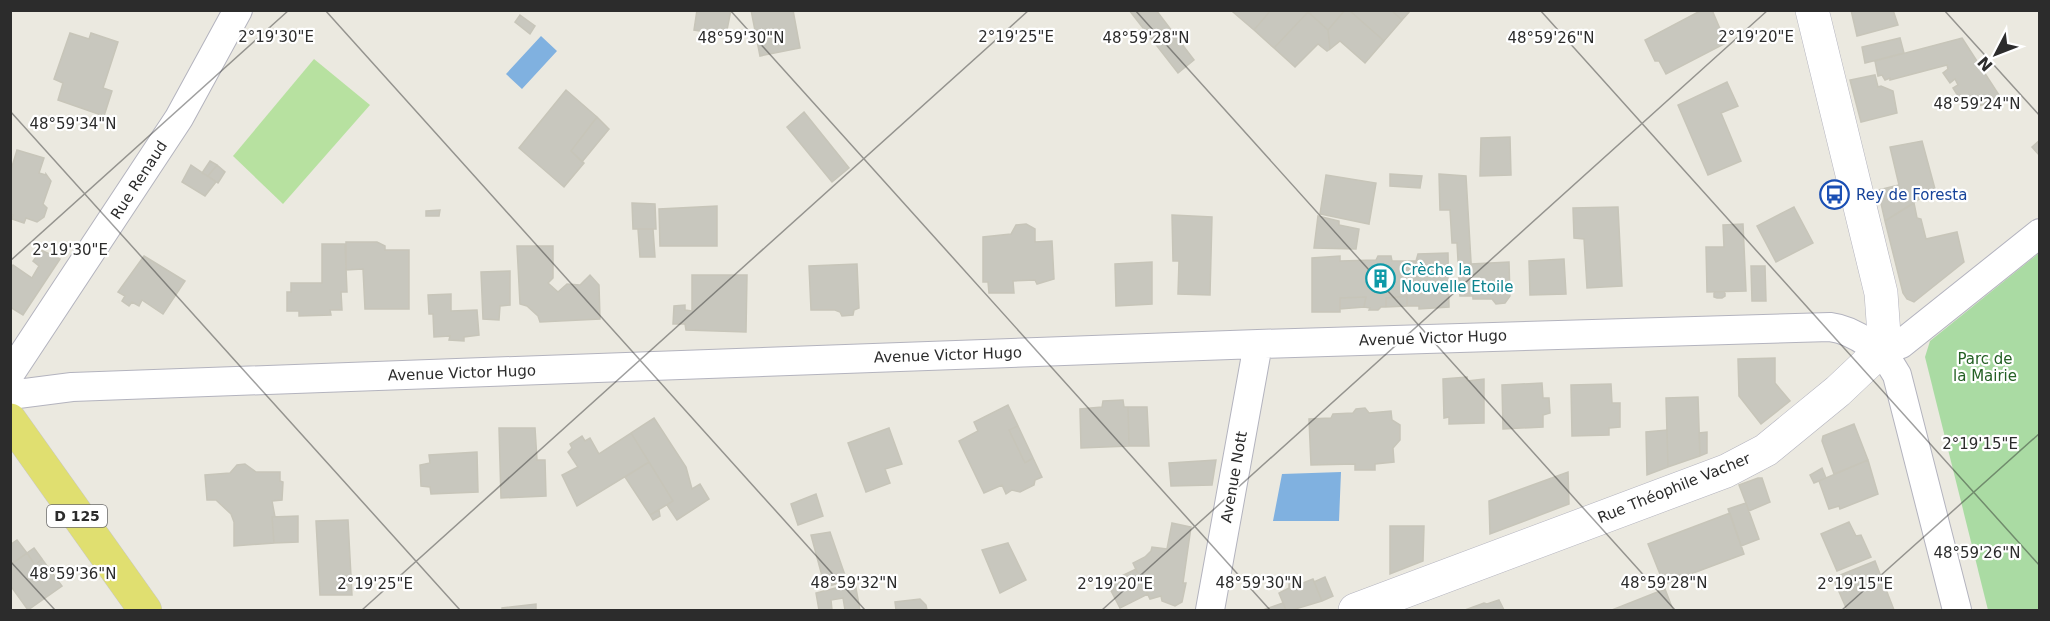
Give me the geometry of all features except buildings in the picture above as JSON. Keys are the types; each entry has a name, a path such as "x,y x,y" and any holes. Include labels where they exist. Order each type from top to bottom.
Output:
{"main road":[{"path":"1812,10 1881,293 1884,335 1878,352"},
{"name":"Rue Théophile Vacher","path":"1354,610 1715,475 1748,460 1766,450 1830,397 1867,365 1878,352"},
{"name":"D 125","path":"10,420 145,610"}],"street":[{"name":"Rue Renaud","path":"10,374 179,118 238,10"},
{"name":"Rue Théophile Vacher","path":"1878,352 1901,344 2040,233"},
{"name":"Avenue Victor Hugo","path":"10,395 72,387 1258,344 1830,327 1852,333 1889,362 1897,375 1957,610"},
{"name":"Avenue Nott","path":"1210,610 1258,344"}],"green space":[{"path":"314,59 370,105 283,204 233,156"},
{"name":"Parc de la Mairie","path":"2039,253 2039,610 1988,610 1925,357 1930,341"}],"water":[{"path":"541,36 557,51 522,89 506,74"},
{"path":"1341,472 1339,521 1273,521 1282,474"}],"place":[{"name":"Rey de Foresta","path":"1835,195"},
{"name":"Crèche la Nouvelle Etoile","path":"1380,279"}]}
